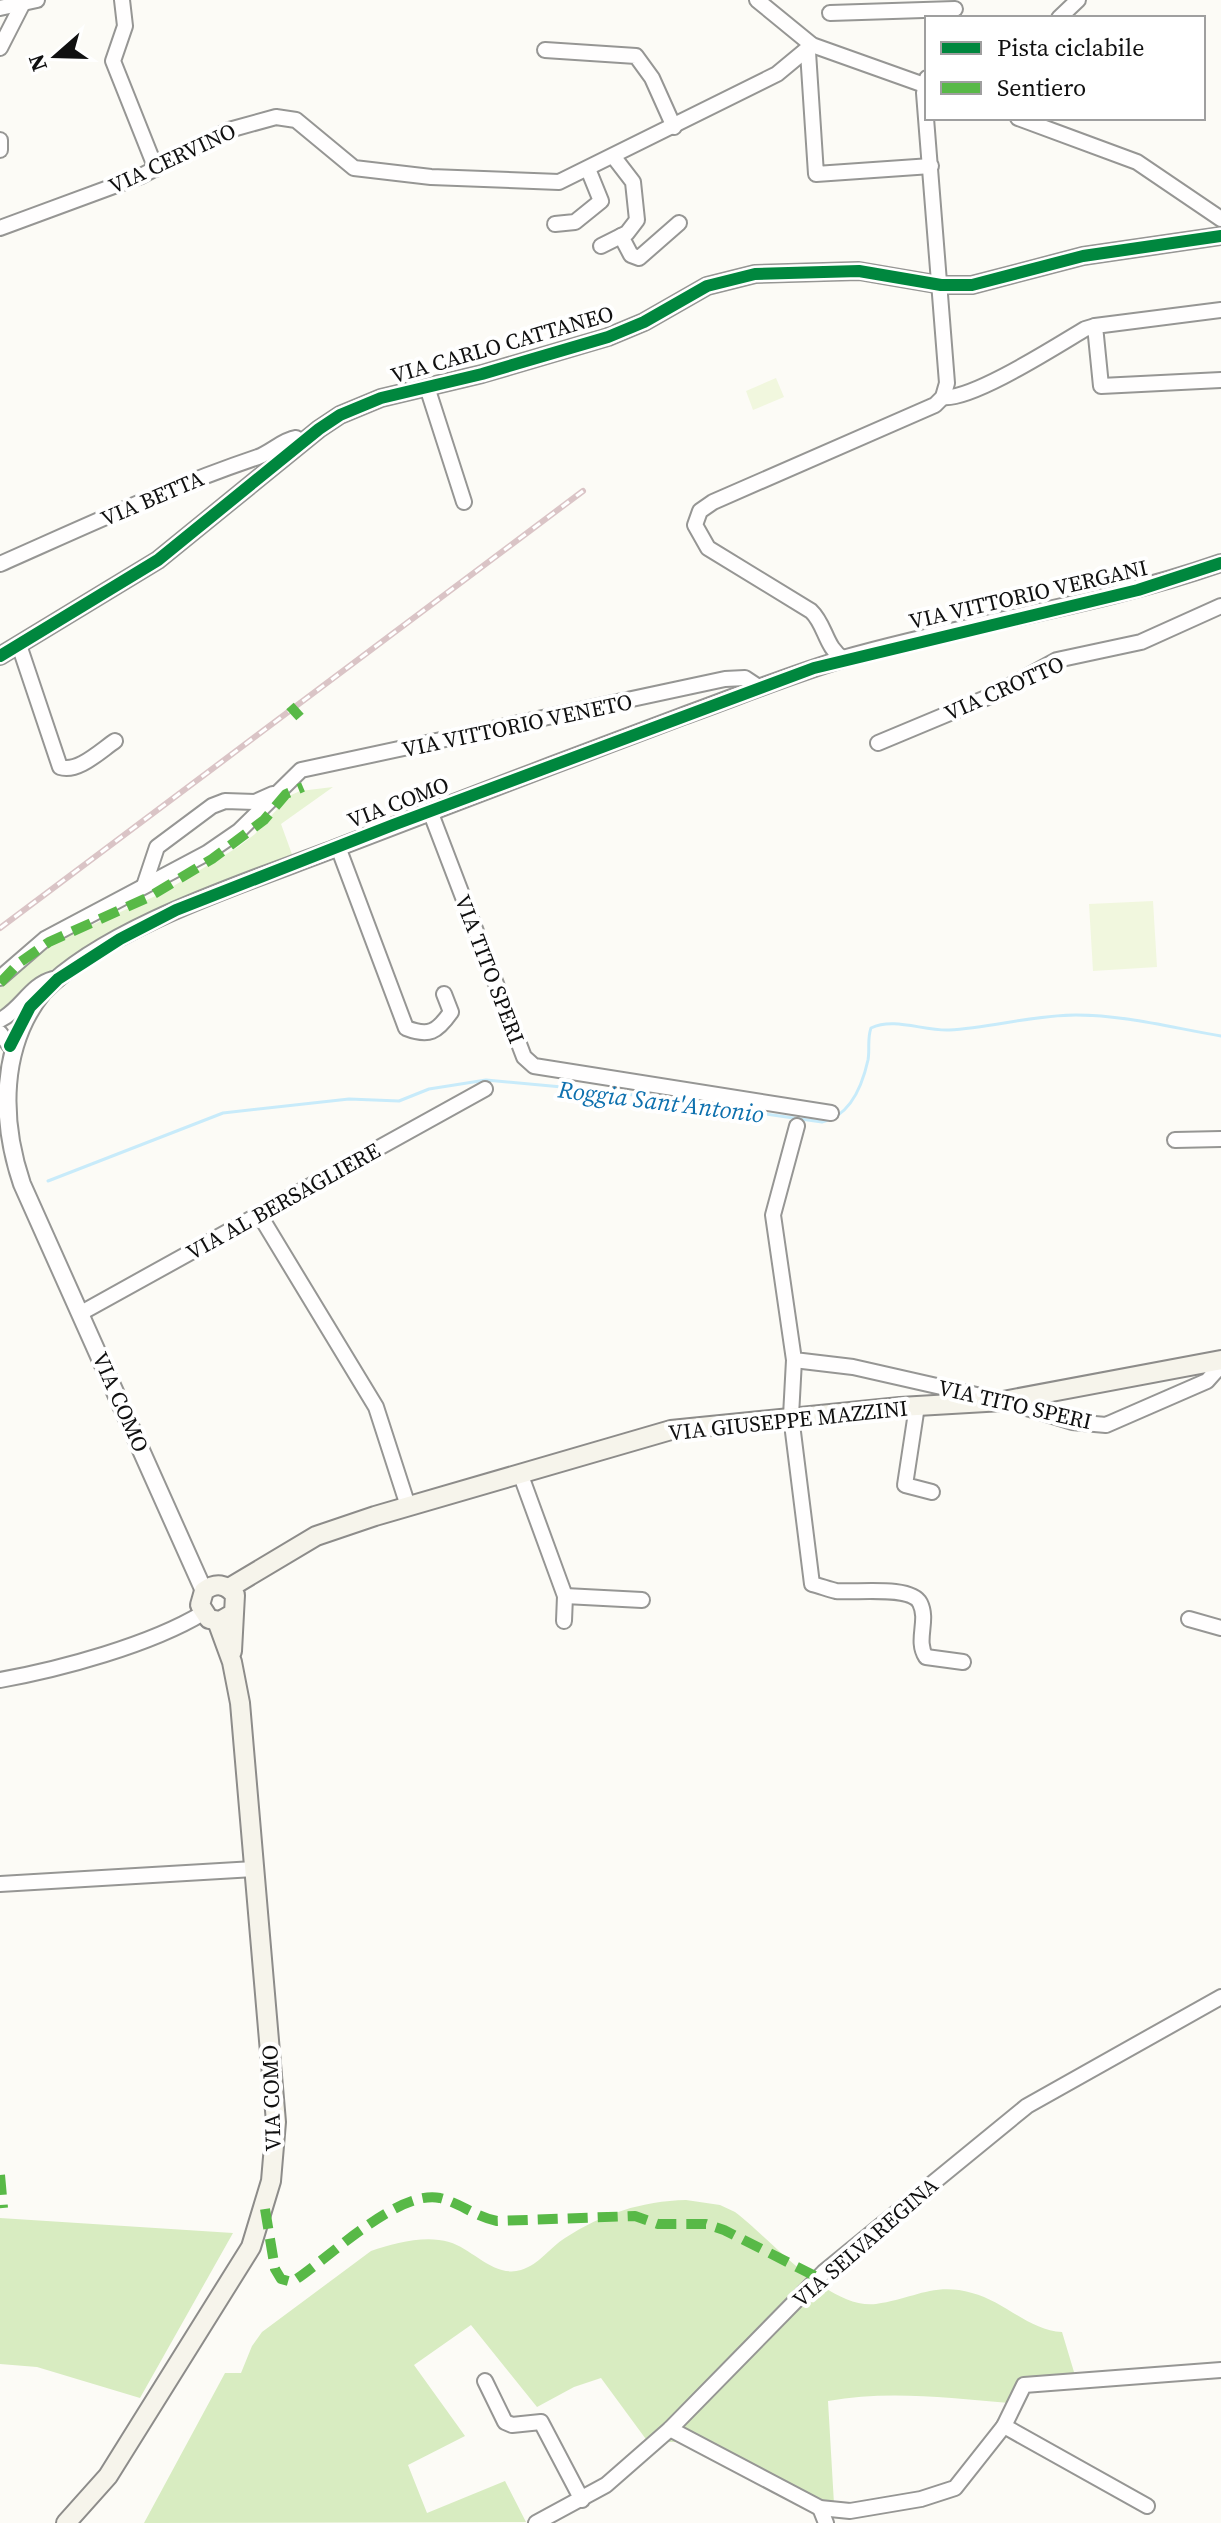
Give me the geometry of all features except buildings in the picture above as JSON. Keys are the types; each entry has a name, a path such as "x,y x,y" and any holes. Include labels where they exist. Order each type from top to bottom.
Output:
{"main road":[{"name":"VIA GIUSEPPE MAZZINI","path":"204,1591 214,1585 224,1604 276,1557 316,1536 408,1506 671,1430 791,1416 1003,1401 1221,1362"},
{"name":"VIA COMO","path":"66,2523 108,2476 251,2247 265,2209 275,2152 276,2122 245,1745 224,1604"}],"street":[{"path":"122,0 125,26 113,61 156,169"},
{"path":"757,0 810,48 925,83"},
{"path":"1061,16 1078,0"},
{"path":"0,8 30,2"},
{"path":"0,48 30,2"},
{"path":"830,13 955,9"},
{"path":"810,48 816,174 931,166"},
{"name":"VIA CERVINO","path":"0,228 156,169 229,130 283,117 296,120 354,168 549,183 568,179 777,74 810,48"},
{"path":"545,50 636,56 652,78 674,127"},
{"path":"844,659 833,651 811,611 708,548 695,525 700,511 713,502 935,405 943,397 947,383 928,120"},
{"path":"1023,120 1137,162 1221,219"},
{"path":"0,140 0,150"},
{"path":"601,246 621,236 637,220 633,182 613,156"},
{"path":"555,224 575,222 601,201 588,169"},
{"path":"621,236 631,255 639,258 679,223"},
{"name":"VIA CARLO CATTANEO","path":"0,656 158,560 328,422 361,405 617,334 707,286 755,274 859,271 941,285 972,285 1083,256 1221,236"},
{"path":"943,397 958,395 1028,363 1095,326 1221,310"},
{"path":"1095,326 1101,386 1221,380"},
{"path":"427,387 464,502"},
{"name":"VIA BETTA","path":"0,564 172,486 273,451 293,437 302,443"},
{"name":"VIA VITTORIO VERGANI","path":"844,659 1138,590 1221,563"},
{"name":"VIA CROTTO","path":"878,743 993,695 1057,660 1141,642 1221,606"},
{"path":"814,668 821,654 824,631"},
{"path":"19,645 60,767 68,769 78,766 115,741"},
{"name":"VIA COMO","path":"204,1591 8,1149 1,1116 4,1048 30,1007 58,979 120,939 176,910 430,811 844,659"},
{"name":"VIA VITTORIO VENETO","path":"0,978 45,939 239,831 301,770 457,739 725,679 745,678 760,688"},
{"name":"VIA VITTORIO VENETO","path":"144,886 157,847 206,810 217,803 255,802 279,791"},
{"name":"VIA TITO SPERI","path":"430,811 524,1057 534,1066 831,1113"},
{"path":"338,847 406,1028 424,1035 438,1030 451,1012 444,994"},
{"path":"0,1020 13,1014 38,986 58,979"},
{"name":"VIA AL BERSAGLIERE","path":"81,1313 485,1089"},
{"path":"797,1126 773,1215 794,1360 791,1416 812,1584 834,1590 907,1592 919,1600 923,1612 919,1647 926,1657 963,1662"},
{"path":"1175,1140 1221,1139"},
{"path":"259,1214 376,1407 408,1506"},
{"name":"VIA TITO SPERI","path":"794,1360 853,1367 1003,1401 1072,1422 1106,1425 1207,1381 1221,1362"},
{"path":"903,1379 909,1406 905,1485 932,1492"},
{"path":"520,1473 565,1596 564,1621"},
{"name":"VIA COMO","path":"168,1508 224,1604"},
{"path":"565,1596 642,1600"},
{"path":"0,1680 33,1674 169,1632 224,1604"},
{"path":"1189,1619 1221,1628"},
{"path":"0,1884 254,1869"},
{"name":"VIA SELVAREGINA","path":"536,2523 606,2485 670,2429 824,2272 1027,2106 1221,1997"},
{"path":"670,2429 820,2508 850,2511 941,2494 955,2488 1004,2426 1024,2385 1034,2381 1221,2370"},
{"path":"485,2381 505,2422 512,2425 541,2422 582,2500"},
{"path":"1004,2426 1147,2506"},
{"path":"820,2508 826,2523"}],"green space":[{"path":"776,378 784,397 753,410 746,391"},
{"path":"333,787 281,824 293,857 70,960 40,976 0,1013 0,987 48,945 162,893 238,847 255,834 289,796 300,791"},
{"path":"1153,901 1157,967 1093,971 1089,904"},
{"path":"686,2200 720,2205 735,2212 820,2285 858,2303 876,2304 935,2290 958,2290 995,2302 1039,2327 1062,2332 1077,2382 1018,2391 1009,2403 896,2395 828,2401 834,2504 682,2442 648,2442 601,2378 574,2387 537,2407 471,2325 414,2365 465,2436 408,2465 427,2513 505,2481 526,2522 144,2523 225,2373 241,2373 252,2346 262,2332 371,2251 410,2241 440,2240 458,2246 493,2267 521,2270 593,2222 638,2206"},
{"path":"0,2218 233,2233 140,2398 37,2367 0,2364"}],"waterway":[{"name":"Roggia Sant'Antonio","path":"48,1181 223,1113 349,1099 399,1101 429,1089 486,1080 605,1091 822,1122 840,1114 853,1099 868,1060 871,1028 880,1025 949,1030 1076,1015 1131,1020 1221,1036"}],"railway":[{"path":"0,928 583,491"}],"marked path":[{"path":"290,706 300,717"},
{"path":"0,983 19,963 49,942 149,897 212,859 264,820 286,794 303,787"},
{"path":"0,2175 3,2208"},
{"path":"265,2209 275,2269 281,2279 292,2282 383,2215 423,2198 440,2198 497,2221 635,2216 658,2224 706,2224 819,2278"}],"cycle path":[{"path":"0,656 158,560 319,429 340,415 381,398 482,374 608,337 644,322 707,286 755,274 859,271 941,285 972,285 1083,256 1221,236"},
{"path":"10,1046 30,1007 58,979 120,939 176,910 393,825 814,668 1138,590 1221,563"}]}
